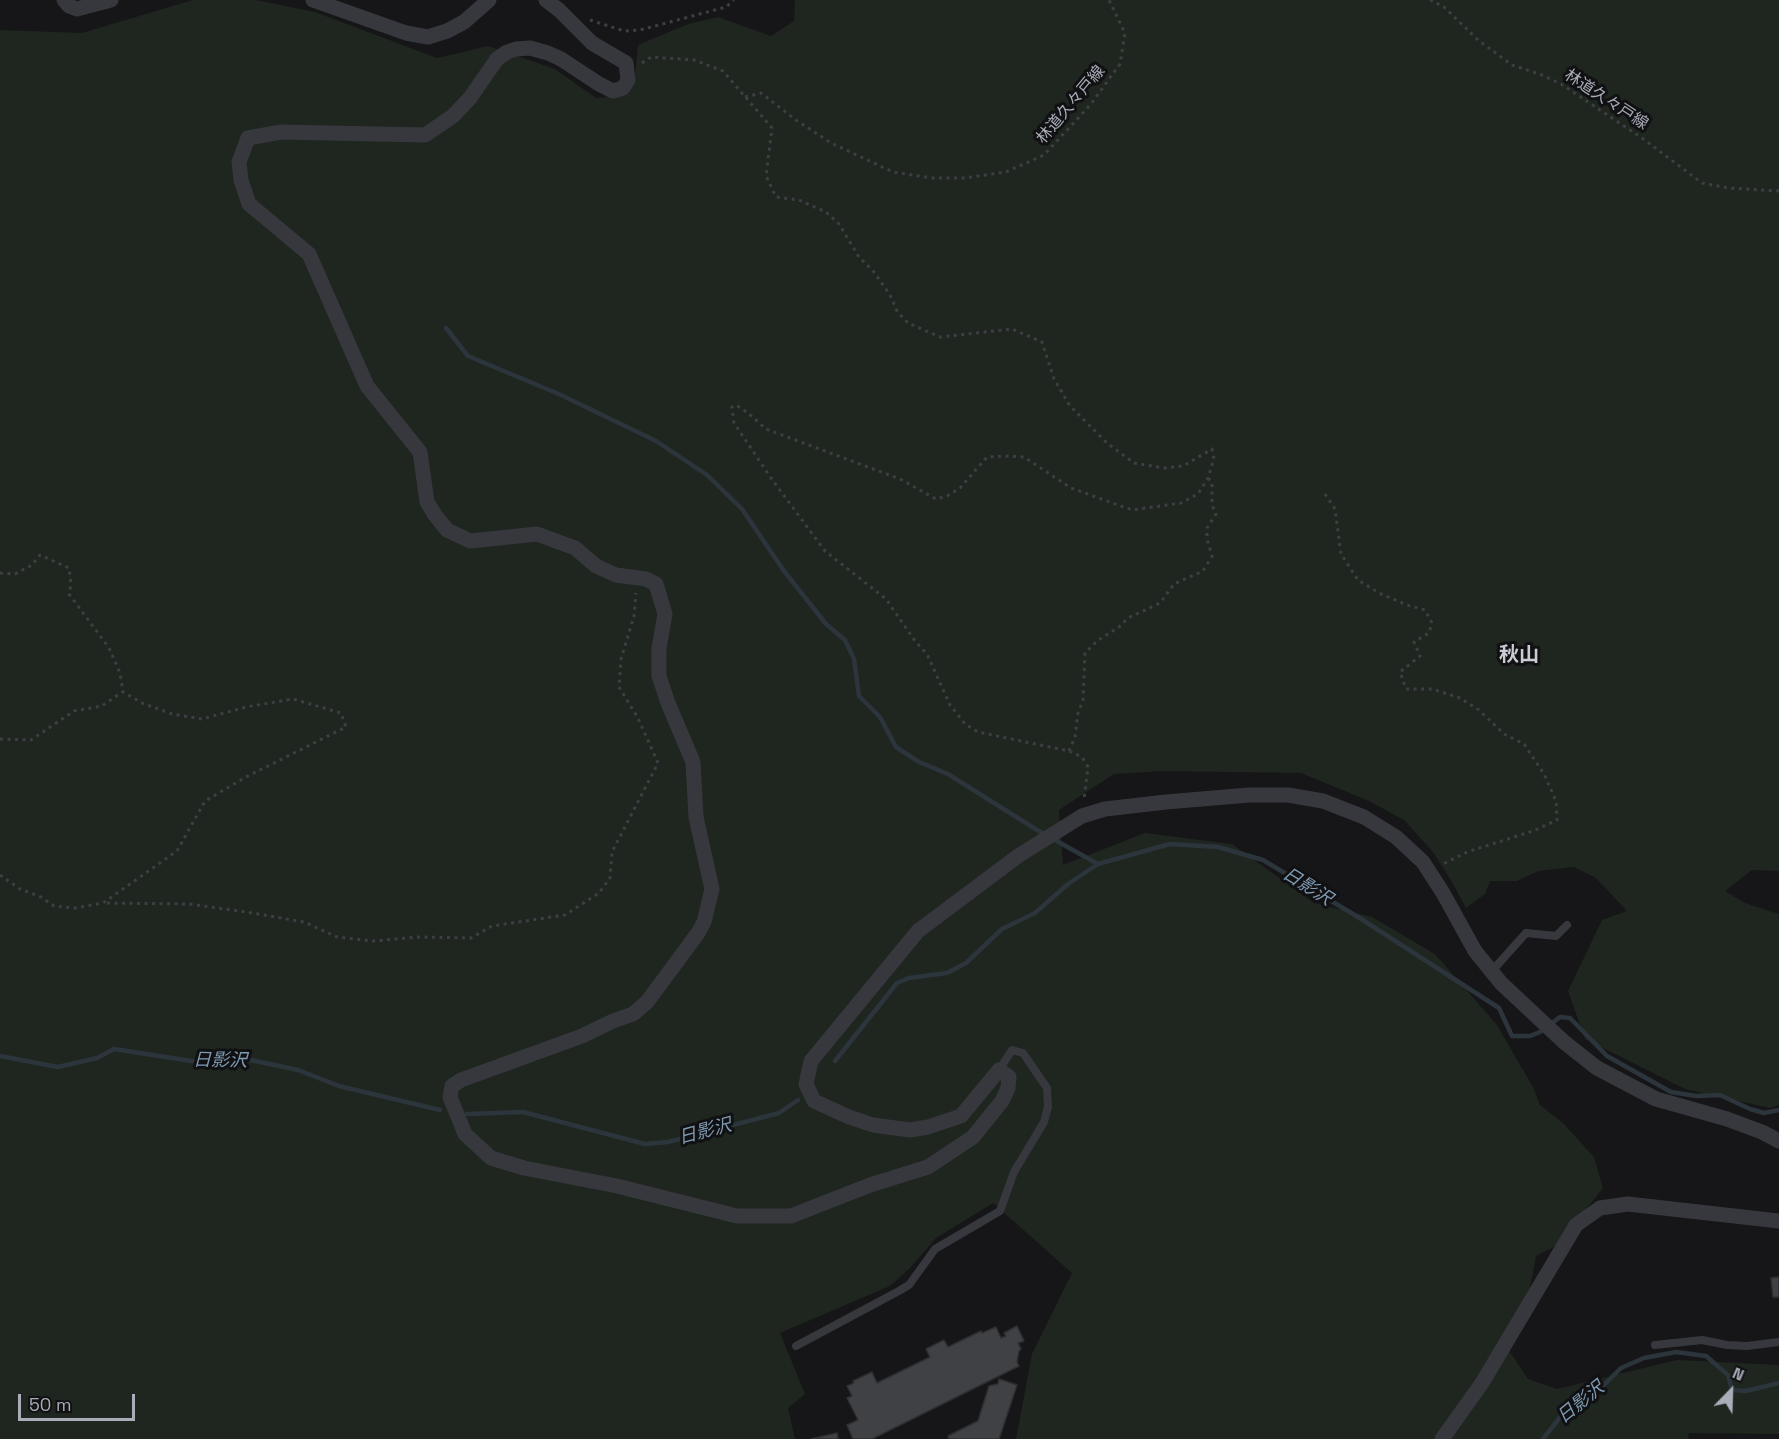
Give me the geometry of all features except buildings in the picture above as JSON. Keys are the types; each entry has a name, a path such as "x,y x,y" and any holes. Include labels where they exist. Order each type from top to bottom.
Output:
{"street":[{"path":"64,0 69,6 77,9 111,0"},
{"path":"313,0 406,33 428,37 464,22 489,0"},
{"path":"546,0 592,43 626,63 628,80 622,88 613,91 598,84 548,53 530,48 516,49 497,59 465,104 453,116 425,135 280,132 248,138 240,162 241,180 249,204 309,254 367,386 420,452 427,502 447,530 470,541 537,534 575,548 596,566 616,575 646,579 656,584 666,614 659,648 659,676 693,762 696,817 712,889 704,922 647,1002 633,1014 582,1036 461,1080 452,1086 450,1097 465,1134 491,1158 524,1168 618,1186 736,1216 791,1216 870,1185 928,1167 973,1137 1002,1101 1008,1088 1009,1077 999,1070 961,1116 928,1127 909,1130 873,1125 849,1117 814,1101 806,1084 811,1061 918,931 938,914 1033,847 1082,816 1105,809 1249,795 1288,795 1323,801 1364,817 1396,837 1423,862 1475,951 1491,972 1564,1042 1597,1068 1656,1099 1727,1119 1779,1141"},
{"path":"1442,1439 1482,1383 1576,1225 1600,1208 1628,1204 1779,1221"}],"lane":[{"path":"1491,972 1526,933 1556,936 1567,926"},
{"path":"796,1346 909,1285 935,1250 1000,1211 1014,1172 1044,1122 1048,1107 1047,1088 1023,1053 1012,1050 999,1070"},
{"path":"1655,1345 1702,1340 1747,1346 1779,1342"}],"path":[{"path":"588,20 624,31 640,30 726,7 734,0"},
{"name":"林道久々戸線","path":"745,97 761,93 831,143 893,172 932,178 964,178 1005,172 1044,155 1091,104 1120,64 1125,33 1110,0"},
{"name":"林道久々戸線","path":"1430,0 1444,8 1478,40 1512,65 1561,84 1642,138 1702,183 1728,188 1779,190"},
{"path":"628,70 651,57 694,60 723,71 772,128 766,176 776,197 799,200 826,212 839,225 859,257 874,272 890,295 897,311 908,323 940,337 1012,329 1042,342 1054,379 1070,406 1107,443 1134,463 1164,468 1183,466 1212,449 1214,459 1208,478 1198,494 1181,503 1132,510 1071,488 1024,457 987,457 960,488 947,496 936,499 890,475 766,429 736,405 732,407 734,423 825,551 886,599 915,642 927,654 950,705 965,724 988,735 1069,751 1082,757 1088,767 1082,816"},
{"path":"1069,751 1076,736 1078,713 1083,700 1085,653 1128,618 1160,603 1174,584 1203,571 1212,556 1207,539 1207,528 1216,514 1212,505 1212,483 1208,478"},
{"path":"1325,494 1335,509 1341,554 1358,580 1379,593 1425,610 1432,623 1429,633 1414,642 1420,656 1400,672 1406,689 1432,689 1461,698 1504,734 1524,744 1544,774 1556,801 1557,820 1533,831 1467,852 1429,871"},
{"path":"0,573 15,574 32,565 40,555 69,568 71,584 69,594 110,648 120,673 123,692"},
{"path":"0,875 20,889 41,897 54,906 75,908 103,903 189,904 304,922 337,938 373,941 419,937 471,938 492,926 565,915 598,893 610,878 612,852 658,763 638,718 619,687 621,659 634,616 637,578"},
{"path":"103,903 177,850 205,801 246,777 346,727 341,713 293,699 246,707 202,719 172,714 142,703 123,692"},
{"path":"0,739 31,741 74,711 102,706 123,692"}],"shaded area":[{"path":"193,0 256,0 315,12 437,58 488,46 555,69 596,98 621,96 635,77 638,45 688,24 718,17 771,36 794,21 795,0 1779,0 1779,871 1752,870 1725,891 1745,903 1779,914 1779,1105 1770,1108 1685,1089 1585,1039 1568,991 1602,920 1627,911 1596,878 1574,867 1538,871 1517,881 1490,881 1485,894 1466,908 1433,852 1404,820 1369,801 1301,773 1163,771 1114,774 1059,810 1063,865 1145,833 1232,844 1314,903 1372,917 1435,954 1497,1025 1534,1089 1540,1105 1564,1124 1594,1157 1603,1188 1559,1244 1536,1256 1529,1293 1504,1335 1510,1352 1528,1379 1557,1389 1677,1360 1779,1365 1779,1434 1689,1433 1688,1439 1016,1439 1032,1354 1072,1273 993,1203 936,1238 910,1268 890,1286 780,1333 805,1394 788,1408 795,1439 0,1439 0,30 82,33"}],"waterway":[{"path":"446,328 468,356 561,395 656,441 707,475 742,509 784,571 826,624 845,640 854,659 859,696 880,717 896,747 919,762 948,774 1037,830 1098,864"},
{"name":"日影沢","path":"835,1061 897,983 909,978 947,973 966,963 1002,929 1035,913 1068,884 1098,864 1170,844 1218,847 1263,860 1358,917 1499,1008 1512,1036 1530,1036 1540,1032 1560,1017 1570,1018 1607,1056 1671,1092 1696,1096 1720,1095 1764,1113 1779,1110"},
{"name":"日影沢","path":"0,1056 58,1067 97,1058 114,1049 198,1062 246,1059 298,1070 339,1086 440,1110"},
{"name":"日影沢","path":"467,1114 523,1112 645,1144 668,1142 779,1113 798,1100"},
{"name":"日影沢","path":"1543,1439 1561,1416 1587,1402 1621,1368 1644,1358 1676,1352 1706,1356 1728,1375 1732,1390 1746,1391 1779,1383"}],"district":[{"name":"秋山","path":"1519,656"}]}
